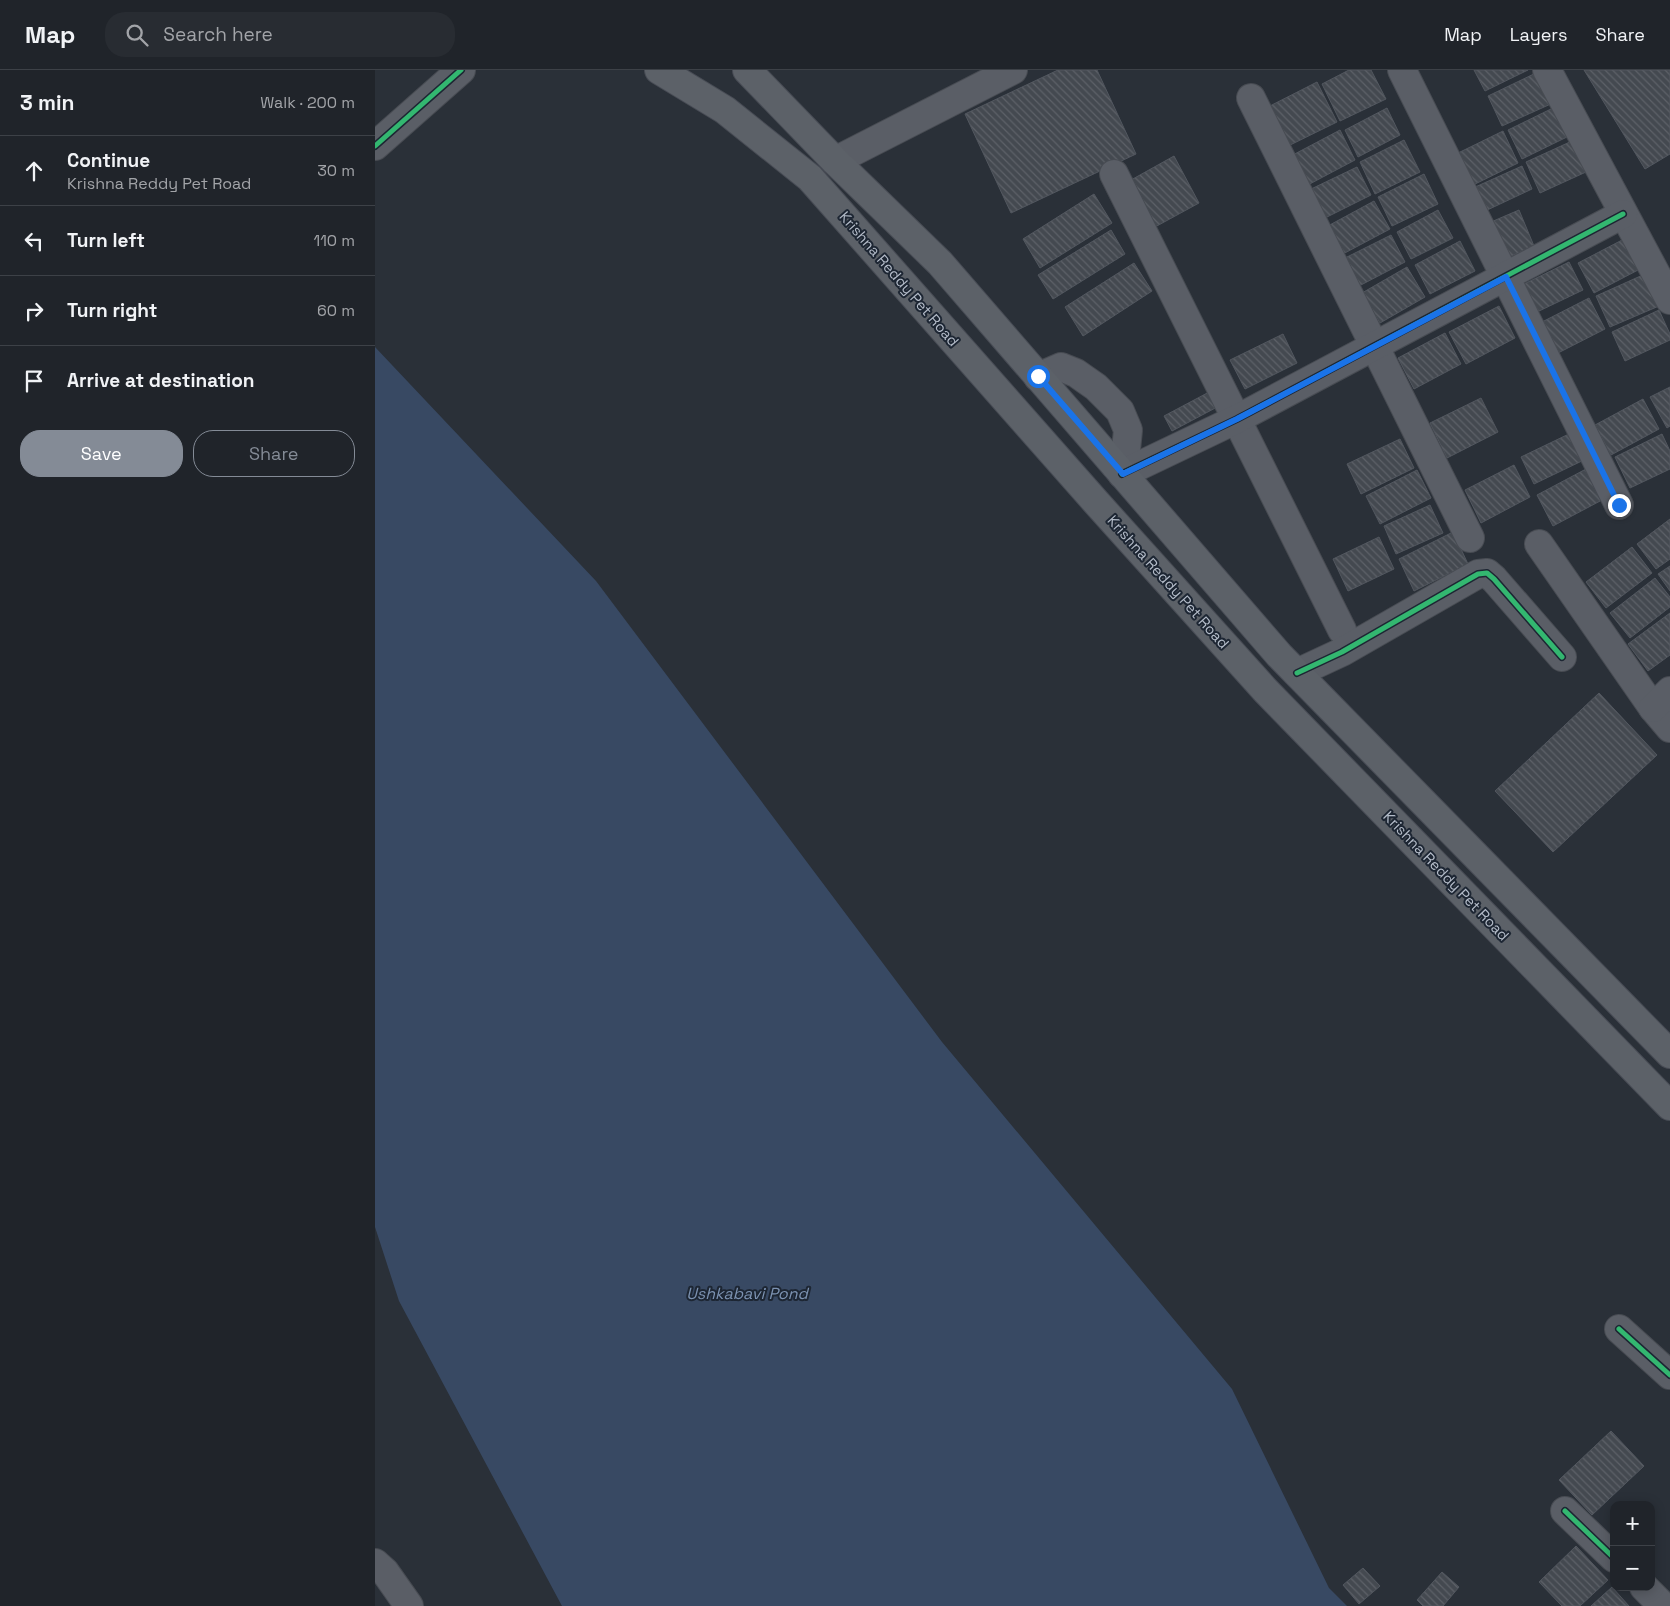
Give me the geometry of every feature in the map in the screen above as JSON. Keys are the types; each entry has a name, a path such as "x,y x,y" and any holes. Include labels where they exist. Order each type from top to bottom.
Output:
{"main road":[{"name":"Krishna Reddy Pet Road","path":"659,70 725,110 810,178 1095,501 1265,690 1670,1106"},
{"path":"747,70 835,161 940,263 1297,673 1670,1054"}],"street":[{"path":"378,138 461,70"},
{"path":"835,161 1013,70"},
{"path":"1402,70 1619,505"},
{"path":"1547,70 1670,300"},
{"path":"1251,98 1470,538"},
{"path":"1114,174 1342,630"},
{"path":"1119,470 1237,419 1623,214"},
{"path":"1038,376 1061,367 1076,373 1096,387 1120,411 1127,430 1126,450 1119,470"},
{"path":"1539,544 1664,709"},
{"path":"1297,673 1342,652 1478,574 1487,573 1562,657"},
{"path":"1619,1329 1670,1375"},
{"path":"1565,1510 1610,1554"},
{"path":"375,1563 385,1572 409,1606"},
{"path":"1648,1591 1663,1606"}],"water":[{"name":"Ushkabavi Pond","path":"375,347 596,581 942,1042 1232,1389 1329,1588 1347,1606 562,1606 399,1301 375,1227"}],"building":[{"path":"1058,70 1097,70 1136,154 1011,213 965,114"},
{"path":"1349,70 1371,70 1386,99 1340,121 1322,84"},
{"path":"1474,70 1528,70 1485,91"},
{"path":"1584,70 1670,70 1670,154 1645,169"},
{"path":"1538,72 1553,103 1502,126 1488,96"},
{"path":"1317,82 1337,122 1284,148 1264,109"},
{"path":"1555,107 1569,136 1522,159 1508,130"},
{"path":"1387,108 1400,135 1358,157 1345,130"},
{"path":"1340,130 1355,160 1304,187 1289,157"},
{"path":"1503,131 1518,163 1471,186 1456,154"},
{"path":"1404,140 1420,172 1375,194 1360,162"},
{"path":"1572,141 1586,172 1540,193 1526,162"},
{"path":"1174,156 1199,203 1155,227 1131,180"},
{"path":"1522,166 1532,189 1483,212 1473,188"},
{"path":"1357,167 1371,195 1323,219 1309,190"},
{"path":"1424,174 1438,204 1392,226 1378,197"},
{"path":"1094,194 1112,223 1040,268 1023,239"},
{"path":"1374,201 1390,229 1341,255 1326,227"},
{"path":"1438,210 1453,238 1411,259 1397,232"},
{"path":"1519,210 1534,246 1507,258 1491,222"},
{"path":"1111,230 1125,254 1053,299 1038,275"},
{"path":"1391,235 1405,262 1359,286 1345,258"},
{"path":"1624,239 1640,269 1594,293 1578,263"},
{"path":"1460,241 1475,271 1430,294 1415,265"},
{"path":"1569,262 1583,290 1537,312 1524,284"},
{"path":"1134,263 1152,291 1083,336 1065,307"},
{"path":"1407,267 1425,297 1380,323 1362,293"},
{"path":"1645,274 1659,306 1610,327 1596,296"},
{"path":"1589,298 1605,329 1558,353 1542,322"},
{"path":"1499,306 1515,338 1466,364 1449,332"},
{"path":"1659,310 1670,334 1670,340 1625,361 1612,332"},
{"path":"1445,333 1461,364 1414,389 1398,358"},
{"path":"1283,334 1297,363 1245,389 1230,360"},
{"path":"1670,387 1670,426 1667,428 1650,397"},
{"path":"1211,391 1219,406 1172,431 1164,416"},
{"path":"1481,398 1498,432 1447,458 1430,423"},
{"path":"1643,399 1659,429 1611,455 1595,425"},
{"path":"1573,432 1586,459 1534,484 1521,457"},
{"path":"1662,434 1670,451 1670,469 1630,488 1615,457"},
{"path":"1400,439 1414,468 1361,494 1347,464"},
{"path":"1514,465 1530,497 1481,523 1465,490"},
{"path":"1586,469 1602,500 1553,526 1537,495"},
{"path":"1417,470 1431,498 1380,524 1366,496"},
{"path":"1430,505 1443,533 1396,554 1384,526"},
{"path":"1670,519 1670,559 1656,569 1637,544"},
{"path":"1453,532 1468,564 1414,591 1399,559"},
{"path":"1379,537 1394,569 1348,591 1333,559"},
{"path":"1632,547 1652,573 1606,608 1586,582"},
{"path":"1670,566 1670,591 1658,574"},
{"path":"1655,578 1670,597 1670,607 1630,638 1610,613"},
{"path":"1670,613 1670,655 1648,671 1628,644"},
{"path":"1599,693 1657,755 1553,852 1495,791"},
{"path":"1611,1431 1644,1466 1592,1515 1559,1480"},
{"path":"1576,1546 1608,1580 1580,1606 1562,1606 1539,1582"},
{"path":"1363,1568 1380,1586 1359,1604 1343,1585"},
{"path":"1442,1572 1459,1587 1443,1606 1423,1606 1417,1600"},
{"path":"1610,1589 1610,1591 1616,1591 1629,1606 1591,1606"}],"cycle path":[{"path":"375,146 461,70"},
{"path":"1122,474 1237,419 1623,214"},
{"path":"1297,673 1342,652 1478,574 1487,573 1562,657"},
{"path":"1619,1329 1670,1375"},
{"path":"1565,1511 1610,1554"}],"route":[{"path":"1038,376 1123,474 1237,419 1506,277 1619,505"}]}
